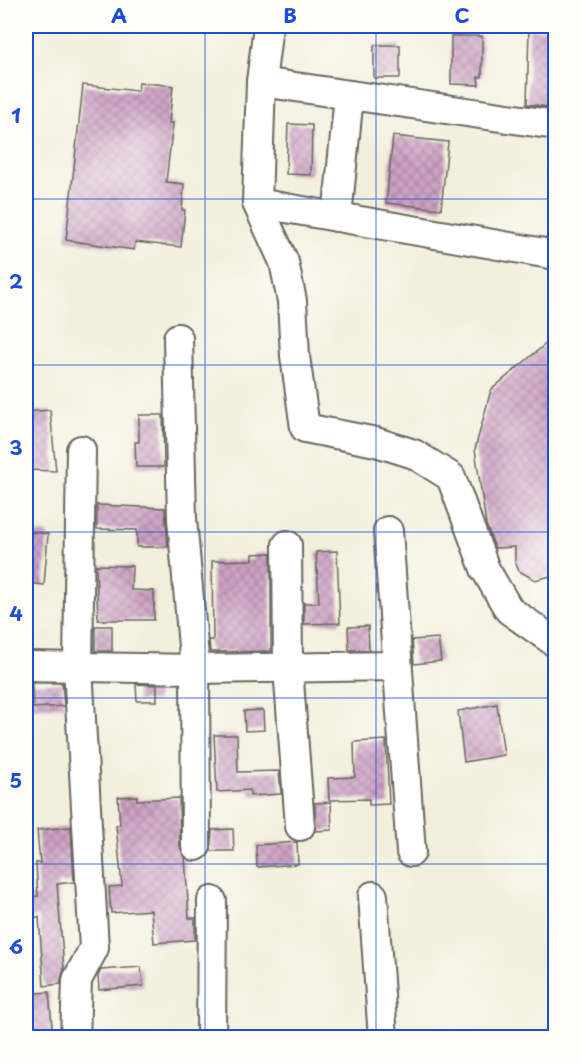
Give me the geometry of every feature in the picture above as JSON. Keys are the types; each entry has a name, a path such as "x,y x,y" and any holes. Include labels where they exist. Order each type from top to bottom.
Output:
{"street":[{"path":"268,26 261,82 258,203 284,262 292,301 295,356 305,428 376,442 414,453 451,477 485,569 509,610 555,643"},
{"path":"261,82 555,125"},
{"path":"337,217 350,95"},
{"path":"258,203 555,255"},
{"path":"178,338 182,519 195,669 196,846"},
{"path":"75,1038 77,980 94,948 78,667 81,450"},
{"path":"388,531 411,852"},
{"path":"287,545 288,668 300,826"},
{"path":"26,666 195,669 397,666"},
{"path":"373,896 383,1038"},
{"path":"211,1038 212,901"}],"building":[{"path":"529,29 555,30 555,108 527,104"},
{"path":"451,36 482,36 482,77 478,77 479,85 451,84"},
{"path":"374,45 400,45 400,78 374,78"},
{"path":"139,82 173,86 169,123 173,123 166,182 184,184 182,210 185,210 181,247 135,242 134,250 66,240 83,85 138,91"},
{"path":"288,124 312,125 311,175 286,174"},
{"path":"393,136 448,142 441,209 386,203"},
{"path":"555,336 555,575 535,580 519,571 515,562 515,547 495,548 486,524 475,449 491,390"},
{"path":"50,410 56,471 26,470 26,412"},
{"path":"139,415 163,415 164,467 136,467 135,442 139,442"},
{"path":"97,505 165,508 168,547 137,547 137,530 97,529"},
{"path":"31,532 48,534 44,585 27,583"},
{"path":"337,551 340,623 304,624 304,603 319,603 316,552"},
{"path":"271,553 271,651 210,652 209,640 213,640 212,561 253,560 253,554"},
{"path":"96,565 132,566 131,590 154,591 154,620 98,620"},
{"path":"95,626 112,626 112,651 95,651"},
{"path":"368,626 369,650 349,650 348,627"},
{"path":"438,638 441,661 414,664 412,640"},
{"path":"32,683 62,683 64,706 33,708"},
{"path":"136,684 157,685 157,701 137,701"},
{"path":"497,704 504,755 464,762 458,711"},
{"path":"263,710 264,730 245,731 244,711"},
{"path":"214,735 237,735 238,772 279,771 281,794 250,796 250,790 217,792"},
{"path":"386,740 389,804 369,805 369,799 329,800 328,778 355,777 354,742"},
{"path":"137,796 137,800 179,798 180,846 185,857 189,918 195,918 195,940 154,943 151,910 111,913 109,887 122,886 116,825 120,825 118,797"},
{"path":"331,802 332,830 315,831 315,803"},
{"path":"71,827 74,882 57,884 64,969 60,984 44,986 39,917 26,918 26,897 38,896 36,863 40,863 37,830"},
{"path":"233,829 234,851 211,851 212,830"},
{"path":"297,842 298,864 257,867 256,845"},
{"path":"141,967 143,986 99,990 98,976 101,970"},
{"path":"49,992 53,1038 26,1038 26,994"}]}
